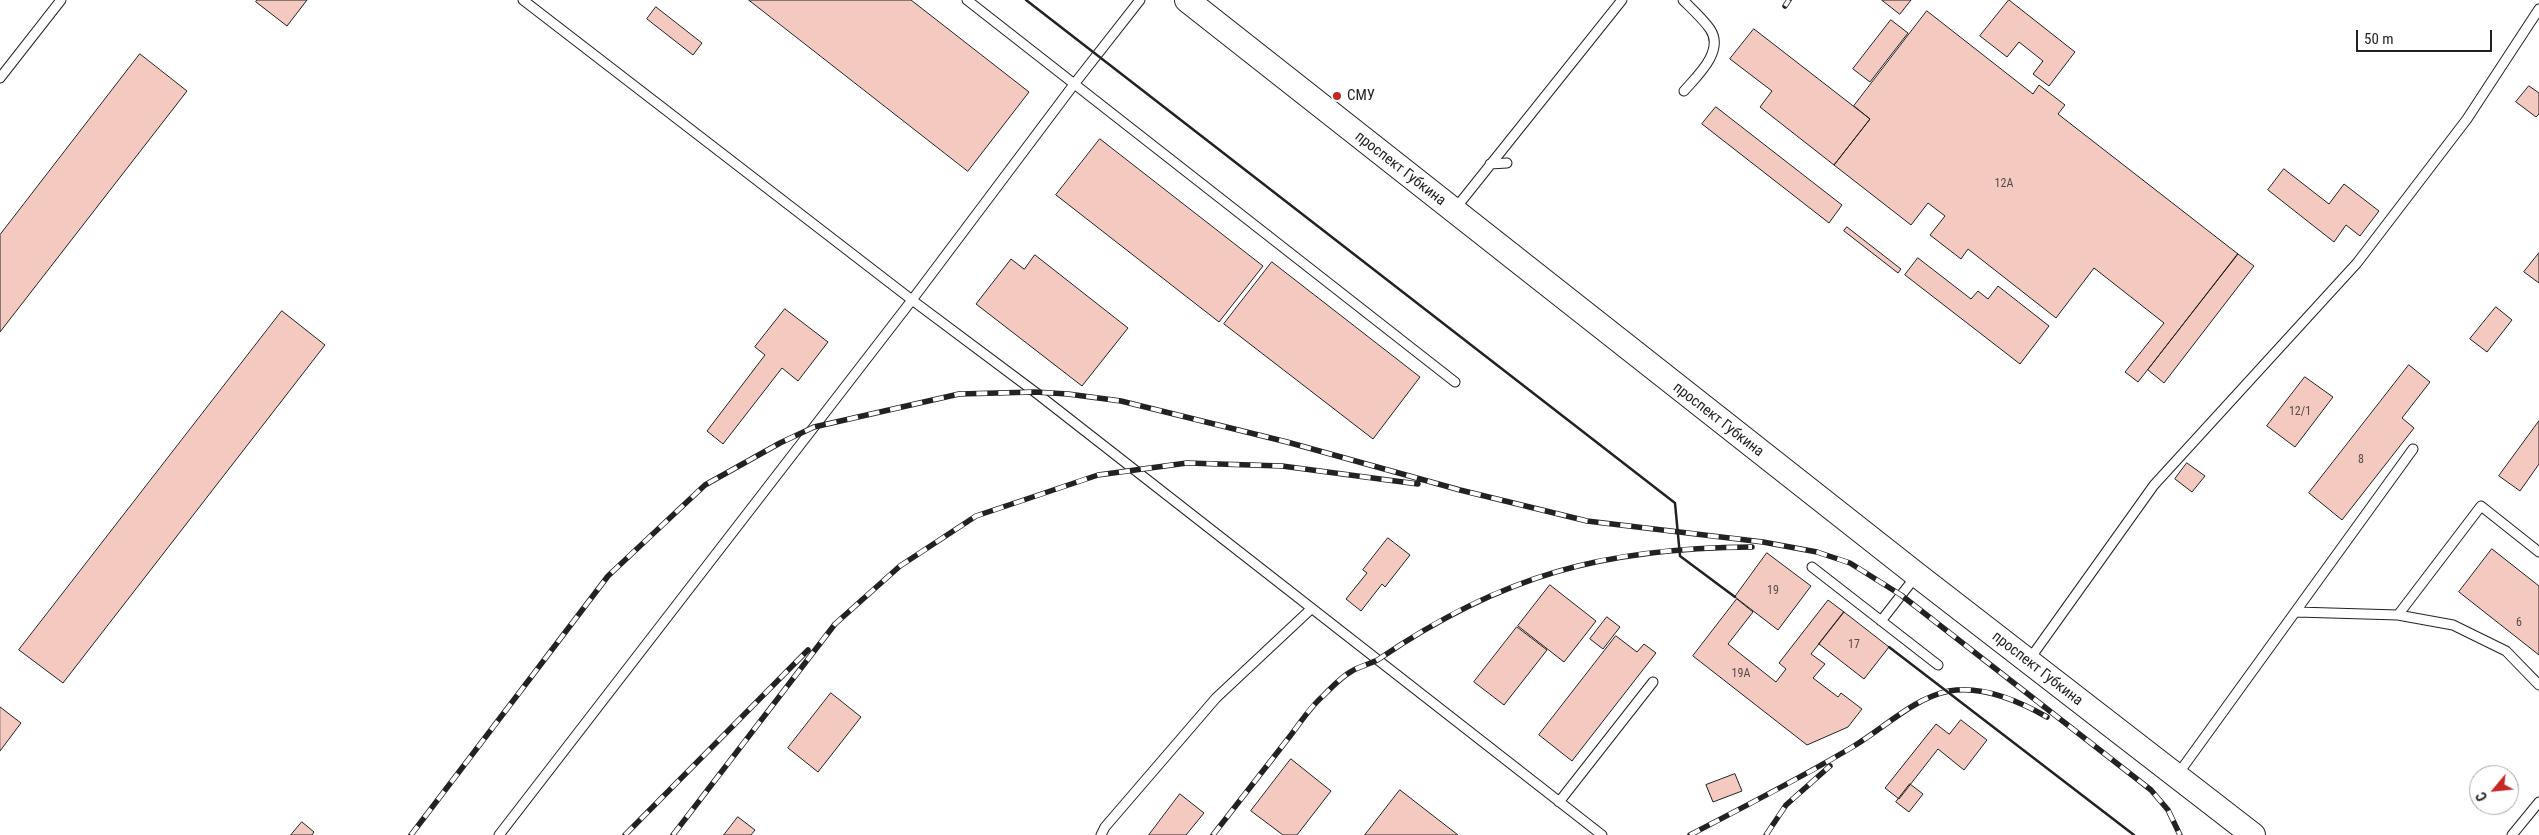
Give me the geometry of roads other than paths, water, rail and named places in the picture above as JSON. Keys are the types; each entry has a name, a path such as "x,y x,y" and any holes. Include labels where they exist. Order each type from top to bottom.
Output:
{"main road":[{"name":"проспект Губкина","path":"1187,0 1916,575 2176,777 2254,835"}],"lane":[{"path":"0,78 61,0"},
{"path":"524,0 912,300 1035,392 1602,835"},
{"path":"967,0 1454,382"},
{"path":"499,835 912,300 1075,83 1140,0"},
{"path":"1453,211 1622,0"},
{"path":"1683,0 1712,31 1714,47 1708,63 1684,91"},
{"path":"2028,662 2154,485 2357,263 2467,119 2539,9"},
{"path":"1490,164 1507,163"},
{"path":"2176,777 2414,449"},
{"path":"2398,615 2481,506 2539,552"},
{"path":"1812,567 1938,665"},
{"path":"1881,621 1916,575"},
{"path":"1101,835 1105,827 1216,698 1311,609"},
{"path":"2297,612 2398,615 2454,625 2506,651 2539,685"},
{"path":"1559,802 1652,682"},
{"path":"2512,835 2539,802"}],"railway":[{"path":"1785,6 1789,0"},
{"path":"411,835 608,576 705,485 780,443 814,427 959,394 1035,392 1121,401 1287,442 1460,490 1587,521 1763,542 1817,552 1850,563 1901,595 2151,790 2168,810 2180,835"},
{"path":"673,835 835,624 900,566 976,516 1098,475 1187,463 1282,466 1418,484"},
{"path":"1213,835 1309,711 1336,683 1352,671 1376,661 1424,630 1468,606 1512,587 1556,572 1601,561 1649,553 1752,547"},
{"path":"625,835 808,650"},
{"path":"1690,835 1834,758 1911,707 1936,695 1962,690 1987,692 2025,705 2047,717"},
{"path":"1766,835 1786,805 1830,766"}],"place":[{"name":"СМУ","path":"1337,96"}]}
